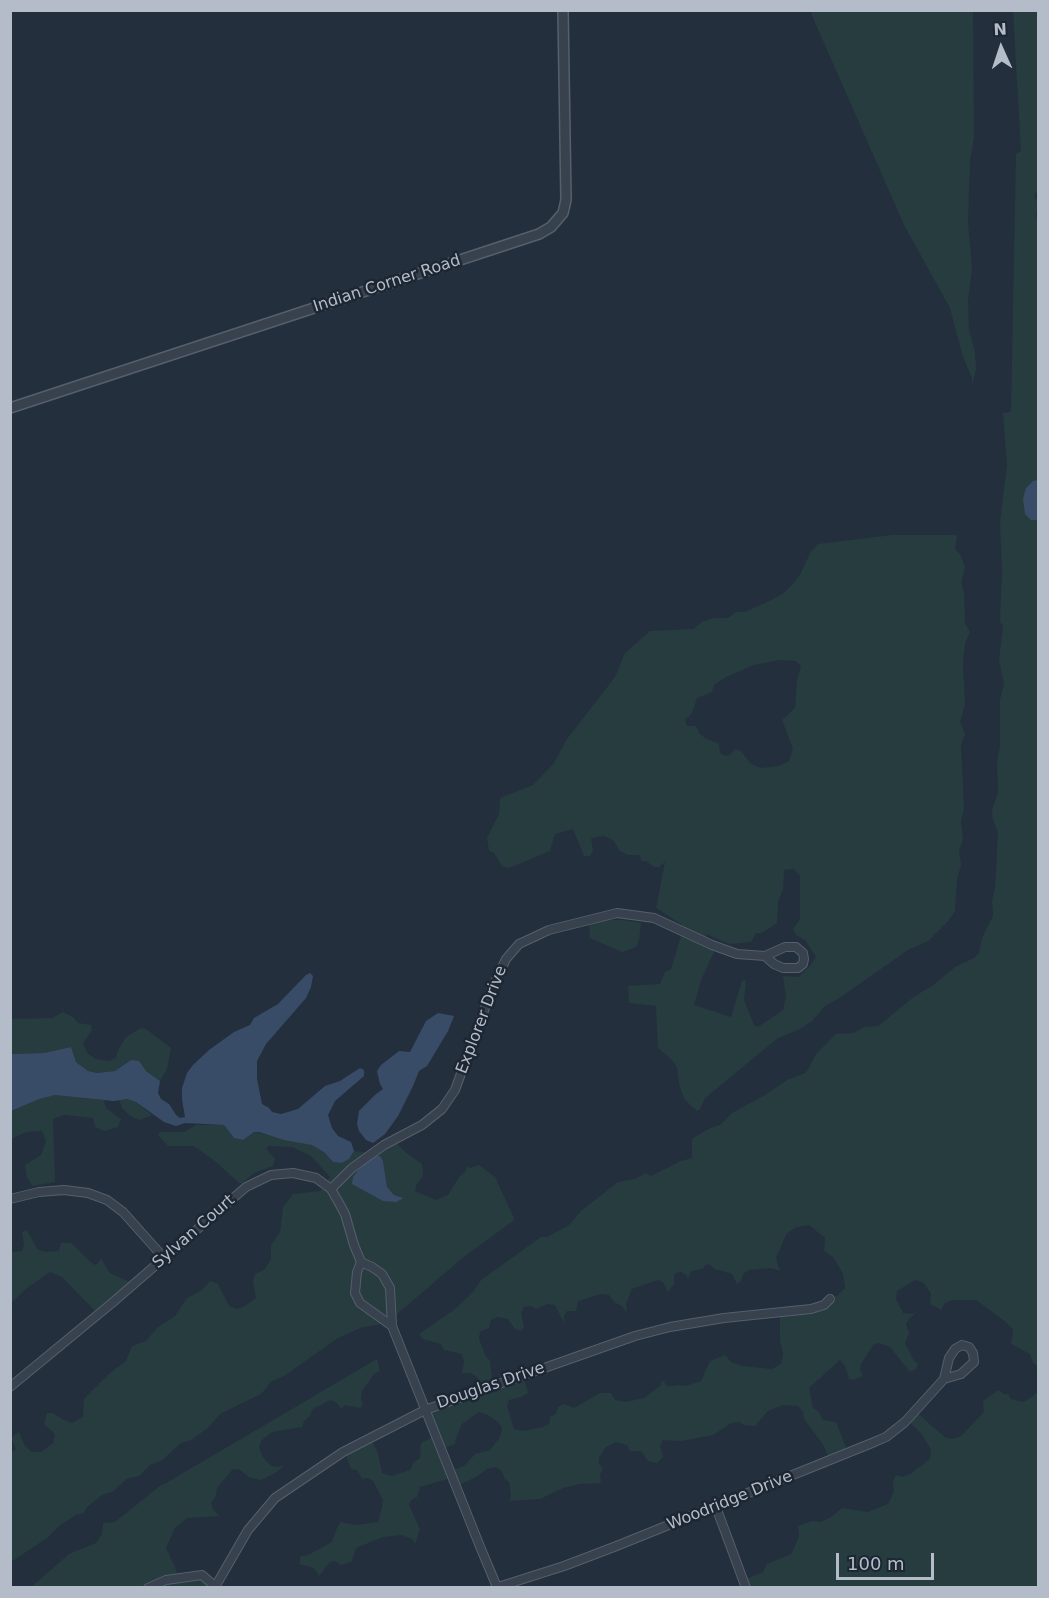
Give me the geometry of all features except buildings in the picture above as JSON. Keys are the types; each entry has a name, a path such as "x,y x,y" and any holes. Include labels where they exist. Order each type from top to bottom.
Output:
{"street":[{"name":"Indian Corner Road","path":"10,408 539,234 551,227 563,213 566,200 563,10"},
{"name":"Explorer Drive","path":"331,1189 352,1168 384,1145 422,1125 442,1109 455,1090 493,986 506,959 519,944 549,930 617,913 654,918 737,954 765,956 785,947 796,947 803,953 804,959 803,964 792,969 783,969 765,956"},
{"name":"Sylvan Court","path":"10,1387 246,1187 271,1175 293,1173 316,1178 331,1189"},
{"path":"331,1189 345,1214 361,1262 377,1270 387,1281 391,1293 392,1326 496,1587"},
{"path":"10,1198 63,1190 88,1193 107,1200 123,1212 164,1258"},
{"path":"361,1262 357,1272 355,1293 360,1303 392,1326"},
{"name":"Douglas Drive","path":"216,1587 248,1530 274,1498 342,1452 425,1410 615,1343 670,1327 724,1318 811,1309 824,1305 830,1299"},
{"name":"Woodridge Drive","path":"496,1587 564,1566 886,1437 905,1422 944,1378 949,1358 955,1349 962,1345 969,1347 973,1353 974,1362 961,1374 944,1378"},
{"path":"716,1507 746,1587"},
{"path":"148,1587 166,1580 202,1575 216,1587"}],"green space":[{"path":"810,11 973,11 974,138 970,161 968,222 972,269 968,301 969,330 975,352 976,369 972,386 972,378 963,357 950,308 904,225"},
{"path":"1013,11 1038,11 1038,192 1034,195 1038,203 1036,215 1038,224 1038,474 1031,520 1038,520 1038,1366 1033,1363 1030,1354 1011,1344 1013,1330 1007,1323 976,1300 953,1300 945,1303 941,1310 930,1304 931,1294 924,1283 915,1280 897,1291 896,1299 903,1313 917,1312 906,1324 909,1333 905,1343 914,1361 918,1364 916,1369 910,1372 890,1347 879,1343 874,1344 861,1364 860,1370 863,1376 853,1380 849,1379 845,1366 840,1360 809,1388 813,1408 818,1411 823,1420 836,1422 848,1452 829,1459 824,1446 804,1419 803,1412 798,1406 783,1405 768,1411 755,1426 739,1422 731,1423 713,1435 681,1441 663,1440 660,1446 663,1457 657,1463 648,1461 641,1451 630,1451 627,1445 616,1442 606,1447 599,1458 599,1464 603,1468 600,1475 601,1483 579,1484 563,1488 540,1499 509,1501 511,1496 509,1482 501,1470 495,1467 457,1486 451,1478 420,1487 417,1497 411,1500 409,1505 420,1529 415,1544 412,1539 401,1535 383,1537 356,1548 352,1561 348,1563 341,1565 335,1561 330,1562 319,1576 314,1568 299,1564 301,1556 306,1556 332,1542 341,1522 355,1525 378,1522 382,1507 383,1500 373,1481 368,1478 362,1479 357,1470 351,1469 345,1453 371,1440 378,1453 382,1473 391,1476 410,1470 413,1463 420,1458 421,1443 433,1437 426,1412 480,1391 477,1377 470,1373 462,1373 464,1362 462,1354 444,1350 441,1344 423,1339 419,1334 455,1309 473,1292 481,1280 541,1237 547,1237 568,1226 582,1210 618,1182 635,1179 646,1173 651,1176 692,1158 692,1139 720,1125 732,1113 787,1080 803,1074 816,1054 836,1034 853,1033 865,1027 878,1026 955,967 979,953 982,938 993,916 992,901 995,889 998,832 992,810 998,792 1000,699 1004,684 999,660 1003,626 1000,622 1002,571 1000,522 1007,465 1003,413 1011,412 1016,154 1021,151","holes":["809,1225 825,1238 824,1251 834,1258 843,1274 845,1288 818,1308 780,1315 780,1341 783,1354 781,1364 772,1369 742,1366 731,1362 725,1355 710,1361 701,1381 686,1386 670,1386 666,1385 663,1380 660,1386 644,1398 625,1402 615,1400 611,1393 600,1393 574,1408 564,1404 558,1407 556,1414 550,1417 549,1424 543,1427 523,1431 514,1429 507,1406 509,1400 528,1393 524,1379 493,1387 490,1360 486,1357 479,1339 480,1332 489,1328 491,1320 498,1317 508,1319 514,1328 521,1331 524,1327 521,1314 524,1307 531,1306 536,1309 547,1304 555,1305 564,1323 564,1315 567,1311 576,1311 578,1301 601,1294 609,1295 627,1313 626,1304 632,1289 658,1280 663,1282 668,1292 674,1284 676,1273 681,1272 688,1279 691,1271 703,1269 709,1264 715,1269 732,1274 737,1284 741,1281 743,1274 749,1270 771,1268 780,1271 776,1258 787,1233 797,1227","479,1412 499,1423 502,1428 500,1437 490,1450 475,1454 464,1466 451,1471 442,1449 455,1444 462,1424"]},
{"path":"892,535 957,535 955,549 960,554 965,567 961,582 964,593 965,623 970,632 965,643 963,665 965,705 960,722 965,734 961,745 963,840 959,850 961,865 957,879 955,911 928,941 908,950 825,1006 812,1021 800,1029 778,1038 705,1098 697,1111 685,1100 680,1088 677,1068 672,1060 658,1048 656,1006 629,1003 628,986 660,984 665,972 671,969 681,936 682,925 656,908 665,862 659,867 654,867 642,861 639,855 628,855 620,851 613,840 604,836 591,838 593,851 590,856 584,856 573,829 555,834 550,851 509,868 502,866 494,853 489,851 487,838 499,814 500,798 533,785 554,763 567,739 615,677 625,653 650,631 693,629 702,622 714,618 728,618 736,612 745,612 784,593 800,575 811,551 818,544","holes":["780,660 796,661 801,666 797,681 795,708 782,720 793,749 789,761 779,766 761,768 751,764 741,751 735,749 730,755 725,756 720,753 719,744 705,738 696,726 687,726 685,720 692,713 697,698 712,692 714,685 754,665","794,869 800,876 800,919 793,929 796,935 805,940 816,957 798,977 783,976 786,997 783,1010 758,1027 754,1025 744,1000 746,980 742,981 731,1017 694,1005 702,978 714,952 702,941 706,938 706,934 729,944 751,942 756,933 762,933 777,923 784,870"]},
{"path":"604,920 641,923 636,947 622,952 590,938 589,925"},
{"path":"63,1012 73,1017 78,1023 91,1025 92,1030 83,1044 88,1054 96,1059 109,1061 116,1058 126,1037 141,1028 146,1029 171,1048 167,1069 160,1081 131,1060 115,1071 97,1073 88,1071 76,1062 71,1047 44,1053 11,1054 10,1019 52,1018"},
{"path":"55,1095 105,1100 107,1109 121,1119 118,1127 104,1131 95,1127 93,1118 64,1115 53,1119 55,1182 33,1186 27,1178 25,1165 41,1155 46,1141 42,1131 26,1132 11,1139 11,1111 39,1098"},
{"path":"127,1099 136,1102 152,1115 140,1120 130,1116 122,1108 119,1100"},
{"path":"196,1125 224,1125 234,1138 243,1140 254,1132 312,1144 333,1162 341,1163 349,1159 354,1151 370,1153 395,1141 422,1164 423,1176 416,1185 415,1191 436,1200 448,1195 459,1177 466,1171 467,1166 470,1168 479,1165 495,1177 514,1218 397,1314 381,1324 360,1328 338,1338 284,1376 272,1381 261,1394 220,1414 208,1428 191,1440 181,1443 161,1461 150,1465 139,1476 126,1479 114,1491 102,1495 86,1508 84,1513 76,1515 59,1526 47,1538 11,1562 11,1453 16,1449 11,1438 19,1432 24,1444 31,1452 41,1452 53,1443 55,1434 44,1424 47,1413 53,1413 72,1423 83,1417 84,1399 110,1373 126,1361 132,1346 146,1341 157,1328 175,1316 187,1298 202,1290 210,1281 218,1284 229,1306 237,1309 256,1298 253,1282 255,1274 264,1270 271,1259 271,1245 280,1232 283,1207 293,1194 320,1191 330,1177 311,1156 292,1147 269,1146 266,1148 275,1159 273,1166 254,1173 239,1183 194,1146 168,1146 158,1135 160,1132 184,1132","holes":["383,1161 387,1187 394,1195 353,1177 363,1165"]},
{"path":"27,1230 37,1249 46,1252 59,1251 61,1243 71,1243 93,1264 96,1265 101,1259 110,1273 132,1283 95,1311 62,1277 50,1272 11,1303 10,1252 22,1251 24,1244 22,1232"},
{"path":"377,1359 380,1371 375,1373 362,1391 363,1405 360,1408 345,1405 341,1409 336,1402 330,1400 313,1409 302,1427 272,1432 262,1440 259,1447 262,1456 271,1466 284,1465 277,1472 261,1480 233,1469 217,1488 216,1496 211,1503 219,1516 187,1518 175,1528 166,1548 178,1577 202,1575 218,1587 30,1588 69,1554 96,1543 102,1534 103,1523 115,1522 161,1485"},
{"path":"998,1390 1008,1394 1011,1399 1023,1402 1038,1391 1038,1587 745,1588 743,1580 763,1572 767,1564 791,1554 799,1537 798,1526 812,1521 821,1522 842,1508 868,1512 888,1504 894,1492 893,1481 896,1475 902,1477 910,1474 930,1459 931,1450 921,1433 907,1420 916,1412 946,1438 952,1439 961,1436 984,1412 983,1401"}],"water":[{"path":"1038,480 1038,520 1031,520 1025,514 1023,499 1026,488 1033,481"},
{"path":"310,973 313,976 306,998 266,1044 257,1061 257,1079 262,1104 272,1112 281,1114 298,1109 325,1086 340,1081 360,1068 364,1070 364,1076 335,1101 328,1115 332,1128 338,1136 351,1142 354,1151 349,1159 342,1163 333,1162 324,1152 312,1145 284,1140 259,1132 254,1132 243,1140 234,1138 224,1125 185,1123 176,1126 164,1122 136,1102 127,1099 114,1101 55,1095 11,1111 11,1054 44,1053 71,1047 76,1062 88,1071 97,1073 115,1071 131,1060 139,1061 146,1071 160,1081 158,1093 161,1099 169,1104 180,1118 185,1117 182,1088 187,1073 193,1065 234,1032 250,1025 254,1018 278,1004"},
{"path":"438,1013 454,1016 448,1031 427,1066 419,1071 398,1116 385,1134 373,1143 366,1140 357,1124 359,1111 383,1089 377,1071 399,1051 410,1052 426,1021"},
{"path":"374,1156 380,1156 383,1161 387,1187 394,1195 402,1199 396,1202 383,1201 352,1184 353,1177 358,1170"}]}
